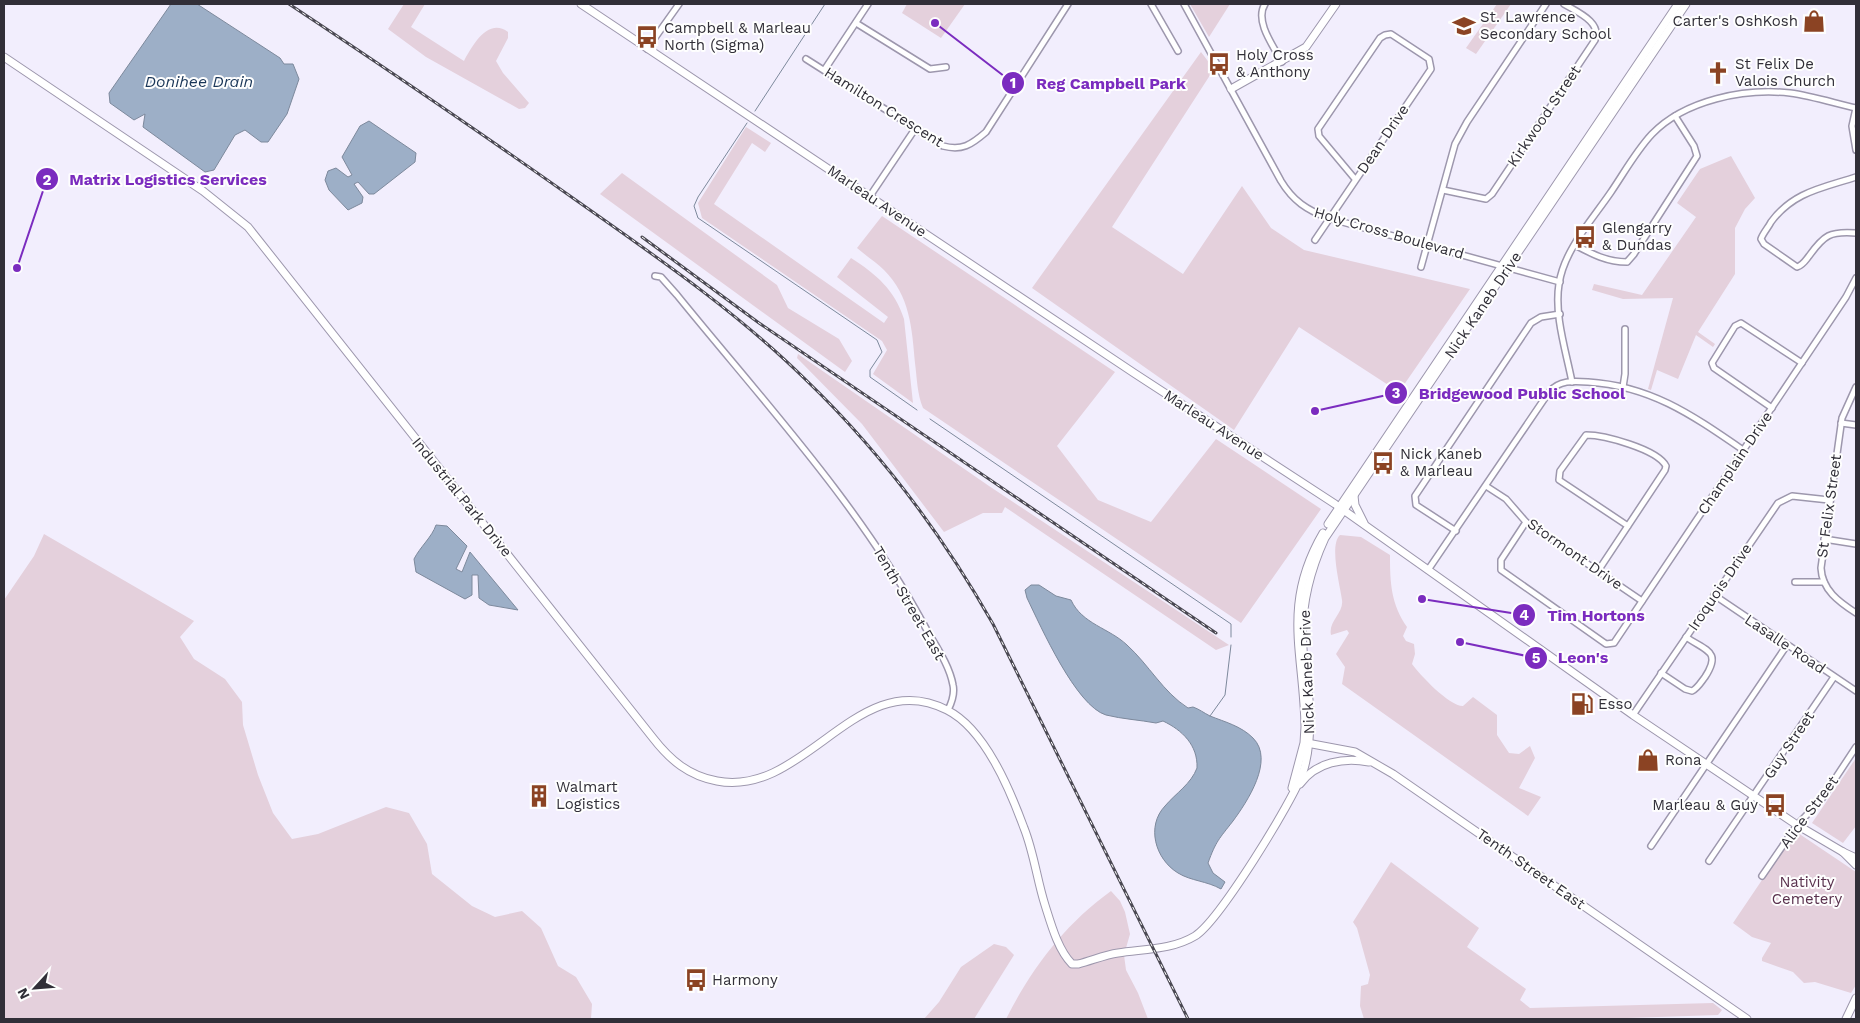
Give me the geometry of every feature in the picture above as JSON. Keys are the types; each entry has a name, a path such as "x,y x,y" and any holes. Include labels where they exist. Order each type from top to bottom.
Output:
{"street":[{"name":"Marleau Avenue","path":"581,4 1342,509 1633,715 1797,826 1856,858"},
{"path":"647,49 680,4"},
{"path":"825,69 868,4"},
{"name":"Hamilton Crescent","path":"806,59 825,69 943,146 956,149 966,147 986,132 1068,4"},
{"path":"1153,4 1178,51"},
{"name":"Holy Cross Boulevard","path":"1184,4 1290,196 1309,211 1328,218 1560,282"},
{"path":"1265,4 1262,16 1264,26 1282,62"},
{"path":"1230,89 1282,62 1306,47 1336,4"},
{"path":"1421,268 1455,144 1467,122 1546,4"},
{"name":"Kirkwood Street","path":"1443,190 1475,199 1486,199 1492,194 1595,40 1597,30 1594,24 1564,4"},
{"name":"Nick Kaneb Drive","path":"1342,509 1354,496 1678,4"},
{"name":"Nick Kaneb Drive","path":"948,710 964,721 974,732 994,763 1025,829 1050,923 1069,962 1074,964 1081,963 1116,953 1168,946 1195,936 1220,909 1294,795 1303,771 1310,714 1302,642 1303,605 1318,553 1325,538 1342,509 1506,266 1686,4"},
{"path":"856,23 930,69 946,67"},
{"name":"Dean Drive","path":"1315,240 1328,218 1355,179 1431,69 1429,59 1394,35 1382,36 1319,127 1319,136 1355,179"},
{"name":"Industrial Park Drive","path":"4,57 203,191 248,227 653,738 672,760 685,769 712,780 726,783 750,782 782,769 870,709 888,704 912,702 932,704 948,710"},
{"path":"1572,382 1560,314 1560,282 1566,262 1575,245 1642,146 1658,128 1675,116 1710,100 1778,92 1856,108 1852,126 1856,150"},
{"path":"1575,245 1596,256 1617,262 1626,262 1634,254 1697,156 1694,146 1675,116"},
{"path":"870,196 915,129"},
{"path":"1856,177 1807,192 1789,202 1778,212 1761,239 1764,244 1797,267 1803,264 1820,242 1829,235 1838,232 1856,233"},
{"name":"Tenth Street East","path":"655,276 660,277 684,302 842,497 885,558 950,673 954,692 948,710"},
{"name":"Champlain Drive","path":"1526,522 1500,560 1501,570 1606,644 1610,645 1616,642 1802,364 1856,278"},
{"path":"1456,531 1416,505 1415,496 1531,324 1541,317 1560,314"},
{"path":"1772,408 1714,368 1712,363 1714,357 1735,326 1741,323 1802,364"},
{"path":"1623,387 1626,374 1625,329"},
{"path":"1428,570 1549,392 1557,384 1572,382 1623,387 1650,394 1673,404 1743,450"},
{"name":"St Felix Street","path":"1824,582 1821,568 1824,539 1841,423 1856,387"},
{"path":"1841,423 1856,425"},
{"path":"1598,571 1628,526 1666,466 1653,455 1627,443 1586,434 1560,471 1559,480 1628,526"},
{"name":"Stormont Drive","path":"1486,486 1506,499 1526,522 1642,602"},
{"path":"1354,496 1355,505 1365,525"},
{"name":"Iroquois Drive","path":"1633,715 1778,503 1792,496 1829,500"},
{"path":"1824,539 1856,544"},
{"path":"1795,582 1824,582 1837,600 1856,613"},
{"name":"Lasalle Road","path":"1714,595 1856,691"},
{"path":"1661,673 1685,689 1692,691 1698,687 1713,664 1714,658 1686,637"},
{"path":"1651,846 1787,645"},
{"name":"Guy Street","path":"1708,861 1834,677"},
{"name":"Nick Kaneb Drive","path":"1278,818 1307,743"},
{"name":"Tenth Street East","path":"1307,743 1355,752 1381,767 1745,1019"},
{"name":"Alice Street","path":"1762,876 1797,826 1821,800 1856,747"},
{"path":"1294,795 1302,781 1314,771 1332,762 1356,759 1381,767"},
{"name":"Marleau Avenue","path":"1843,852 1856,865"},
{"path":"1846,1019 1856,998"}],"green space":[{"path":"404,4 425,4 411,27 464,61 476,41 487,31 501,28 508,32 508,38 496,61 503,73 529,103 525,108 519,109 426,57 388,29"},
{"path":"907,4 965,4 941,38 902,13"},
{"path":"1190,4 1230,4 1209,37"},
{"path":"1497,4 1511,4 1476,54 1466,48"},
{"path":"1201,52 1214,69 1112,227 1183,274 1242,186 1271,228 1304,250 1470,289 1399,392 1299,327 1234,430 1032,288"},
{"path":"746,127 771,143 765,152 752,143 714,204 884,323 888,317 837,277 851,258 869,270 884,284 895,299 904,319 913,403 873,374 887,350 882,341 702,218 698,203"},
{"path":"1731,156 1755,198 1745,209 1735,228 1735,274 1698,332 1715,344 1713,347 1696,335 1678,379 1657,370 1651,390 1648,389 1673,298 1623,299 1592,290 1594,284 1642,295 1696,217 1677,203 1700,169"},
{"path":"622,173 777,285 788,308 839,339 852,361 845,372 600,194"},
{"path":"882,216 1115,372 1057,446 1098,500 1151,522 1216,439 1321,509 1241,623 923,408 918,386 911,325 904,302 893,280 878,264 857,248"},
{"path":"798,354 989,486 1229,645 1216,650 1005,507 1002,513 983,513 944,532 862,424 797,358"},
{"path":"44,534 194,621 180,637 194,659 225,679 242,702 243,725 258,775 273,813 292,839 318,834 386,807 409,813 427,844 432,874 472,906 495,917 522,911 541,928 558,966 576,977 592,1004 591,1019 4,1019 4,600 34,556"},
{"path":"1340,535 1361,537 1390,555 1392,593 1407,627 1403,636 1406,641 1414,644 1415,654 1412,664 1421,675 1443,696 1457,705 1463,706 1473,697 1497,715 1497,735 1509,753 1519,754 1530,746 1535,758 1519,788 1541,797 1528,816 1342,684 1345,667 1336,654 1349,633 1347,630 1331,635 1332,625 1342,605 1335,556 1335,547"},
{"path":"1856,758 1856,826 1843,843 1812,823"},
{"name":"Nativity Cemetery","path":"1795,831 1856,872 1856,985 1851,993 1815,982 1804,983 1793,972 1762,961 1771,943 1752,937 1733,923"},
{"path":"1391,862 1479,928 1467,947 1526,989 1520,1000 1530,1008 1713,1003 1722,1010 1718,1015 1597,1019 1364,1019 1360,1006 1361,986 1368,984 1370,975 1357,928 1353,922"},
{"path":"1111,891 1120,901 1125,912 1130,934 1124,955 1126,970 1138,993 1148,1019 1006,1019 1038,965 1064,933 1078,918"},
{"path":"994,944 1006,947 1014,955 974,1019 924,1019 939,1002 961,967"}],"water":[{"name":"Donihee Drain","path":"171,4 197,4 280,58 284,64 293,64 299,79 287,114 268,142 261,142 245,130 235,135 214,170 205,172 143,127 145,114 134,120 110,103 109,93"},
{"path":"369,121 416,153 415,162 374,194 369,194 358,182 354,184 363,197 362,203 348,210 329,190 325,180 328,171 336,168 348,177 352,175 342,157 360,126"},
{"path":"436,525 447,526 467,546 456,569 462,572 470,552 518,610 489,605 479,598 478,575 472,575 472,595 465,599 416,572 414,559 432,534"},
{"path":"1031,585 1039,585 1056,596 1071,600 1082,615 1127,645 1179,702 1188,708 1193,707 1238,727 1253,738 1259,747 1261,758 1256,781 1245,803 1218,840 1208,863 1213,873 1225,882 1221,889 1178,873 1164,859 1156,842 1155,832 1159,814 1169,801 1187,784 1197,768 1197,760 1192,745 1176,729 1163,721 1156,723 1118,718 1106,715 1095,709 1072,682 1050,645 1027,598 1025,590"}],"waterway":[{"path":"755,111 825,4"},
{"path":"747,123 698,197 694,206 698,218 877,340 882,352 870,370 870,377 917,410"},
{"path":"930,419 1231,624 1231,637"},
{"path":"1210,716 1225,695 1231,645"}],"railway":[{"path":"289,4 508,152 696,286 779,354 859,435 884,464 931,526 993,624 1188,1019"},
{"path":"642,237 759,323 1216,633"}],"place":[{"name":"Carter's OshKosh","path":"1814,21"},
{"name":"Reg Campbell Park","path":"935,23"},
{"name":"St. Lawrence Secondary School","path":"1464,26"},
{"name":"Campbell & Marleau North (Sigma)","path":"647,37"},
{"name":"Holy Cross & Anthony","path":"1219,64"},
{"name":"St Felix De Valois Church","path":"1718,73"},
{"name":"Glengarry & Dundas","path":"1585,237"},
{"name":"Matrix Logistics Services","path":"17,268"},
{"name":"Bridgewood Public School","path":"1315,411"},
{"name":"Nick Kaneb & Marleau","path":"1383,463"},
{"name":"Tim Hortons","path":"1422,599"},
{"name":"Leon's","path":"1460,642"},
{"name":"Esso","path":"1582,704"},
{"name":"Rona","path":"1648,760"},
{"name":"Walmart Logistics","path":"539,796"},
{"name":"Marleau & Guy","path":"1775,805"},
{"name":"Harmony","path":"696,980"}]}
